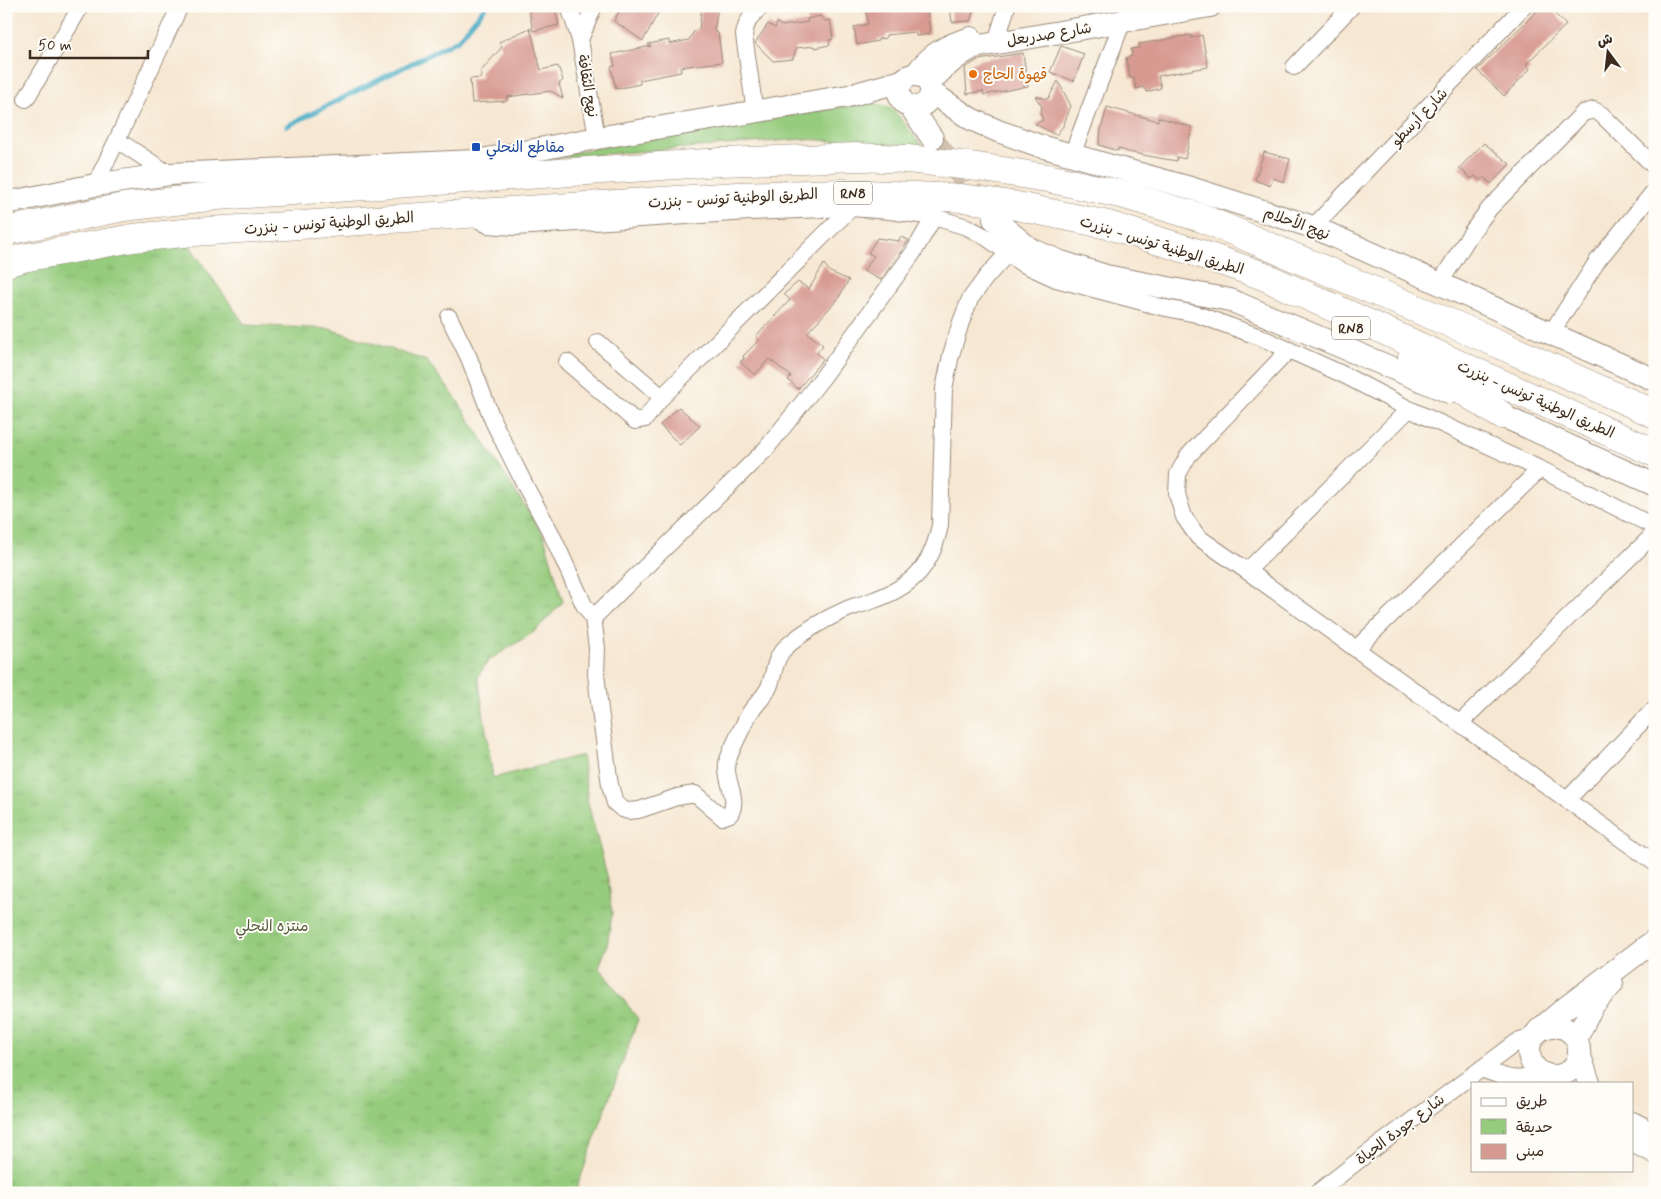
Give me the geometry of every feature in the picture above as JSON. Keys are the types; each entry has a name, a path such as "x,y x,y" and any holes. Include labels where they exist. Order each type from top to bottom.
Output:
{"highway":[{"path":"6,231 124,207 217,196 790,158 856,157 908,159 978,167 1047,178 1125,195 1202,218 1483,337 1655,414"},
{"name":"الطريق الوطنية تونس - بنزرت","path":"6,263 23,258 133,238 470,213 737,196 824,193 962,198 1012,205 1108,225 1261,275 1655,453"},
{"name":"RN8","path":"1195,252 1409,356 1501,415"}],"street":[{"path":"26,99 81,6"},
{"path":"95,185 180,6"},
{"path":"570,6 580,40"},
{"name":"نهج الثقافة","path":"594,6 580,40 598,138"},
{"path":"755,112 744,35 746,24 753,13 762,6"},
{"path":"997,38 1007,6"},
{"name":"شارع صدربعل","path":"915,89 965,52 997,38 1127,13 1152,6"},
{"name":"شارع صدربعل","path":"1127,13 1210,6"},
{"path":"1294,67 1352,6"},
{"name":"شارع أرسطو","path":"1313,227 1524,6"},
{"path":"1072,155 1127,13"},
{"path":"6,202 95,185 169,174 323,166 460,163 848,96 915,89 932,138"},
{"name":"نهج الأحلام","path":"915,89 998,131 1072,155 1188,187 1313,227 1655,380"},
{"path":"1440,284 1471,233 1489,209 1584,113 1594,110 1601,114 1655,167"},
{"path":"117,140 169,174"},
{"path":"1551,333 1598,260 1655,190"},
{"path":"470,213 477,221 488,226 515,227 749,212 851,208 934,217 967,227 986,237 1028,267 1056,279 1129,299 1196,314 1260,337 1540,469 1655,527"},
{"path":"567,362 635,421 639,422 648,417 662,397 851,208"},
{"path":"593,618 765,450 823,378 913,252 934,217"},
{"path":"994,219 1030,249 1060,262 1106,276 1230,300 1501,415 1655,485"},
{"path":"448,317 469,358 493,421 527,490 552,533 584,605 593,618 597,648 596,674 599,701 610,785 616,803 622,809 628,811 639,810 676,797 695,794 699,795 722,817 730,814 734,805 726,771 727,761 749,714 769,688 778,657 785,647 825,620 899,589 916,576 927,562 936,543 940,525 944,388 951,356 970,299 987,276 1008,253"},
{"path":"598,342 662,397"},
{"path":"1289,350 1188,456 1178,474 1177,494 1184,517 1198,537 1247,570 1655,863"},
{"path":"1247,570 1410,409"},
{"path":"1356,649 1540,469"},
{"path":"1460,723 1655,533"},
{"path":"1567,800 1655,708"},
{"name":"شارع جودة الحياة","path":"1317,1193 1517,1042 1535,1034 1564,1009 1655,940"},
{"path":"1481,1069 1514,1080 1565,1074 1577,1061 1578,1046 1593,1005 1603,992 1655,948"},
{"path":"1546,1077 1531,1062 1530,1044 1535,1034 1543,1028 1558,1026 1566,1029 1578,1046 1588,1082"},
{"path":"1634,1124 1655,1135"},
{"path":"1634,1142 1655,1152"}],"green space":[{"path":"871,102 892,108 923,147 804,139 527,160"},
{"name":"منتزه النحلي","path":"185,239 245,325 330,329 427,361 455,397 544,536 563,602 534,632 489,660 478,676 493,778 582,755 588,803 609,883 612,914 607,946 599,967 638,1019 575,1193 6,1193 6,271"}],"building":[{"path":"528,6 554,6 559,25 533,31"},
{"path":"622,6 662,6 643,41 614,21"},
{"path":"702,6 718,6 714,31 718,33 722,62 680,67 681,72 640,80 640,84 616,89 611,67 615,66 612,54 651,46 648,44 669,40 669,44 689,40 694,31 699,29"},
{"path":"894,6 927,6 930,34 916,36 915,32 886,35 886,38 878,39 878,41 857,45 854,27 868,24 866,12"},
{"path":"950,6 975,6 970,21 952,22"},
{"path":"1542,6 1547,6 1566,25 1526,64 1530,69 1504,96 1477,70"},
{"path":"820,16 825,21 830,20 833,39 829,40 830,45 815,48 814,46 796,48 793,59 773,61 755,43 768,24 775,28 777,23 782,26 808,22 807,19"},
{"path":"530,28 541,70 558,66 563,80 559,84 563,98 551,91 507,97 507,101 472,103 470,79 481,78 481,71 502,47 499,42"},
{"path":"1191,35 1191,38 1202,35 1208,67 1158,76 1161,88 1147,92 1143,87 1136,89 1134,78 1130,78 1126,58 1132,56 1131,49 1139,48 1139,44"},
{"path":"1061,46 1084,54 1074,81 1050,72"},
{"path":"1023,53 1028,86 984,95 983,91 967,94 965,68 978,60"},
{"path":"1058,81 1071,106 1063,126 1056,135 1035,124 1043,120 1040,113 1042,107 1035,96 1048,99"},
{"path":"1107,107 1158,121 1158,117 1192,127 1185,159 1177,157 1177,161 1128,152 1118,148 1118,151 1099,145"},
{"path":"1484,143 1510,164 1491,184 1484,177 1481,181 1475,176 1472,179 1459,168"},
{"path":"1264,152 1290,159 1284,182 1273,178 1270,186 1255,180"},
{"path":"900,237 909,240 881,280 863,271 874,256 868,253 877,238 899,241"},
{"path":"824,264 830,272 849,280 837,300 807,333 823,345 817,353 823,359 798,389 788,380 791,376 769,359 755,375 740,362 744,359 743,356 759,340 756,336 790,300 784,294 798,282 809,289"},
{"path":"679,407 700,426 680,445 660,425"}],"waterway":[{"path":"287,126 458,40 486,6"}],"tunnel":[{"path":"932,138 986,209"}],"place":[{"name":"قهوة الحاج","path":"973,74"},
{"name":"مقاطع النحلي","path":"476,147"}]}
